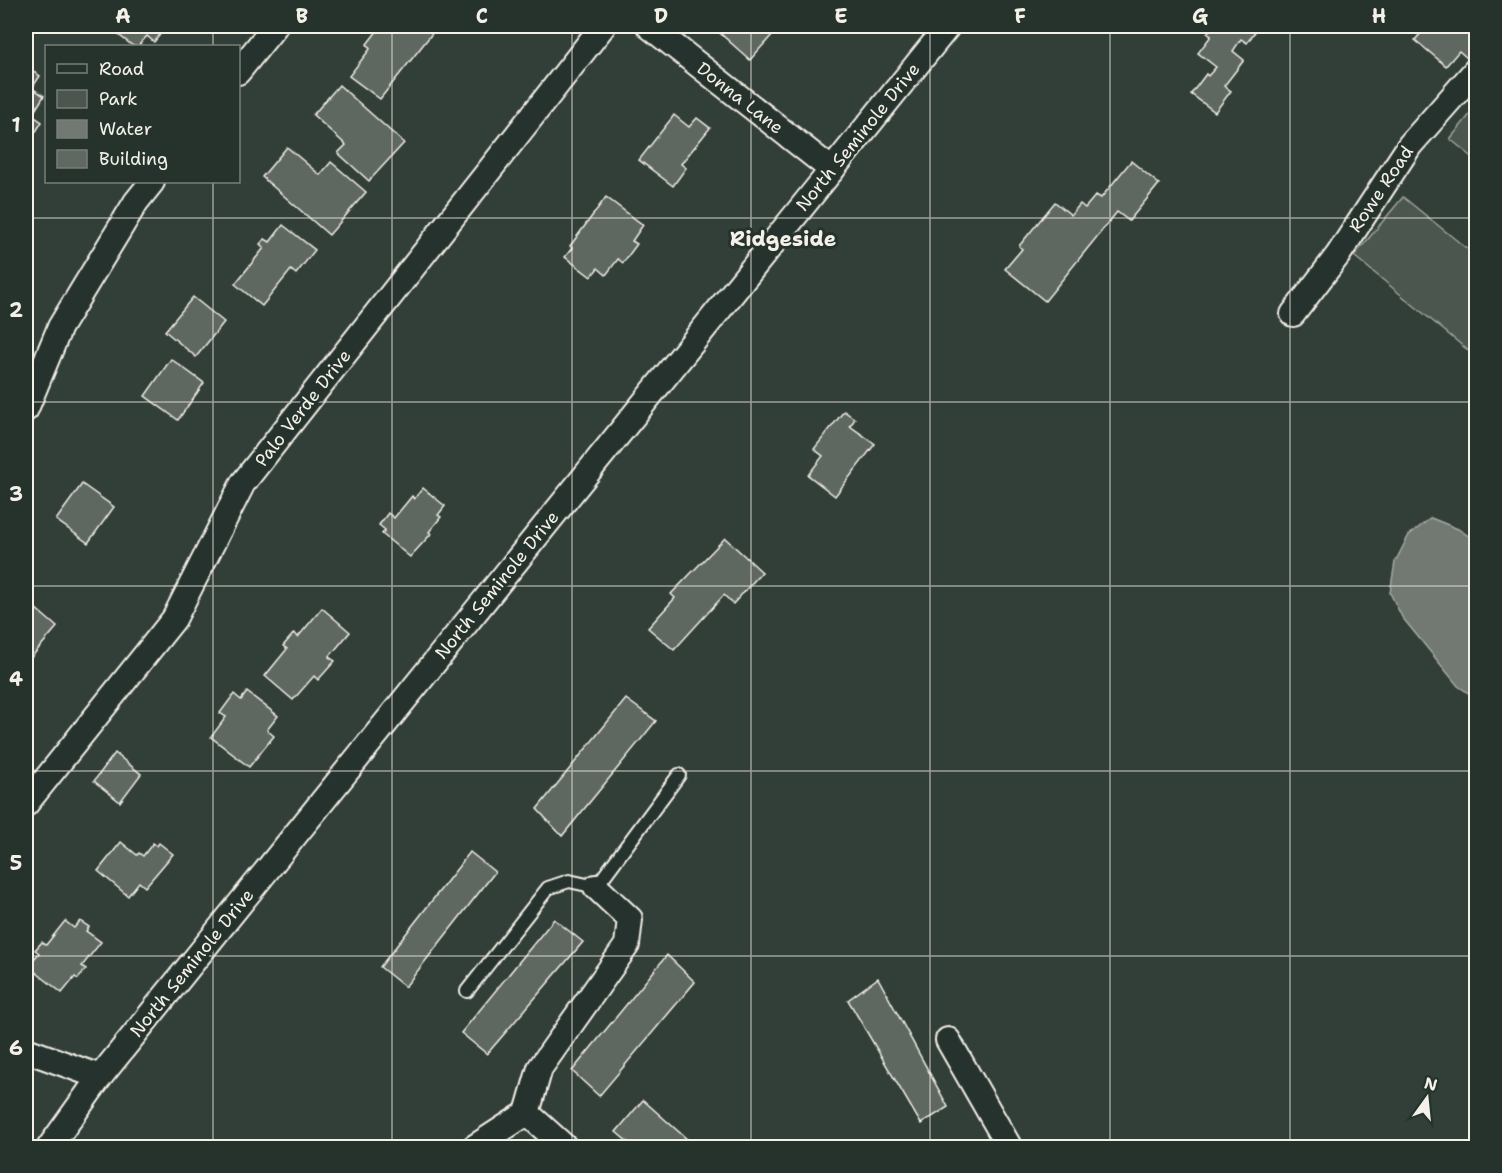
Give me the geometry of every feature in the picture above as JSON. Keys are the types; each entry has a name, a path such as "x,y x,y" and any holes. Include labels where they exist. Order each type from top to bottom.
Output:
{"street":[{"path":"240,70 275,26"},
{"name":"Palo Verde Drive","path":"26,804 174,619 243,483 603,26"},
{"name":"Donna Lane","path":"649,26 832,170"},
{"name":"North Seminole Drive","path":"49,1148 100,1077 948,26"},
{"name":"Rowe Road","path":"1293,314 1338,255 1410,145 1476,70"},
{"path":"26,409 60,327 136,202 151,183"},
{"path":"473,1148 527,1113 540,1068 627,945 630,919 596,887"},
{"path":"948,1040 1010,1148"},
{"path":"26,1050 100,1077"},
{"path":"527,1113 566,1148"}],"lane":[{"path":"467,990 548,888 569,881 596,887 679,775"}],"green space":[{"path":"1476,107 1476,160 1450,139"},
{"path":"1403,197 1476,256 1476,357 1354,256"}],"water":[{"path":"1431,518 1458,529 1476,541 1476,698 1458,686 1402,617 1390,593 1395,562 1409,535"}],"building":[{"path":"107,26 167,26 154,42 147,36 139,45 132,45"},
{"path":"381,26 438,26 380,99 349,76 370,49 367,44"},
{"path":"712,26 780,26 750,60"},
{"path":"1213,26 1259,26 1247,43 1241,39 1233,51 1244,60 1224,86 1231,91 1215,112 1191,94 1206,74 1208,76 1216,67 1198,53 1211,36 1207,33"},
{"path":"1427,26 1476,26 1476,47 1467,58 1459,51 1446,66 1415,40"},
{"path":"26,66 40,76 32,88 44,96 32,115 42,122 33,136 26,132"},
{"path":"339,85 404,143 369,181 338,153 346,145 313,115"},
{"path":"674,115 689,127 697,118 710,128 681,164 686,168 673,186 639,160"},
{"path":"287,147 320,175 331,162 366,192 329,235 262,177"},
{"path":"1131,161 1159,184 1129,221 1117,212 1045,301 1005,269 1022,249 1019,246 1055,202 1071,215 1080,204 1085,208 1096,195 1101,198"},
{"path":"606,197 643,225 632,241 637,244 623,263 618,259 606,275 598,268 591,277 565,257 572,248 570,246"},
{"path":"283,225 315,250 296,274 291,270 262,306 235,284 264,248 260,244 265,239 270,242"},
{"path":"193,297 224,322 196,357 165,331"},
{"path":"171,359 204,383 178,420 145,396"},
{"path":"844,411 855,419 850,426 875,444 835,496 808,475 823,456 814,449"},
{"path":"82,484 114,507 88,543 56,520"},
{"path":"423,488 445,506 438,515 441,517 429,532 431,534 410,557 382,534 385,530 379,525 388,513 394,518 412,496 414,499"},
{"path":"725,538 762,572 733,604 724,595 674,650 648,628 675,598 671,594"},
{"path":"27,601 57,627 28,661 26,658"},
{"path":"322,608 350,632 329,657 335,661 318,680 314,676 293,700 265,676 287,649 283,646 294,633 298,637"},
{"path":"247,692 278,716 267,730 274,736 249,767 211,737 226,717 220,713 234,694 241,700"},
{"path":"626,699 656,721 562,836 537,809"},
{"path":"115,753 141,774 120,802 94,781"},
{"path":"121,842 137,855 139,853 143,856 153,843 157,846 159,843 173,854 145,887 139,882 128,896 98,871"},
{"path":"470,852 495,872 405,987 380,967"},
{"path":"554,919 583,942 487,1054 461,1033"},
{"path":"65,921 74,928 80,921 89,927 86,931 101,942 82,966 86,969 78,979 75,977 62,993 28,966 39,953 35,950 42,942 46,945"},
{"path":"667,955 695,982 599,1096 572,1071"},
{"path":"878,978 948,1107 921,1124 848,1000"},
{"path":"643,1100 697,1148 635,1148 616,1132"}],"district":[{"name":"Ridgeside","path":"783,239"}]}
